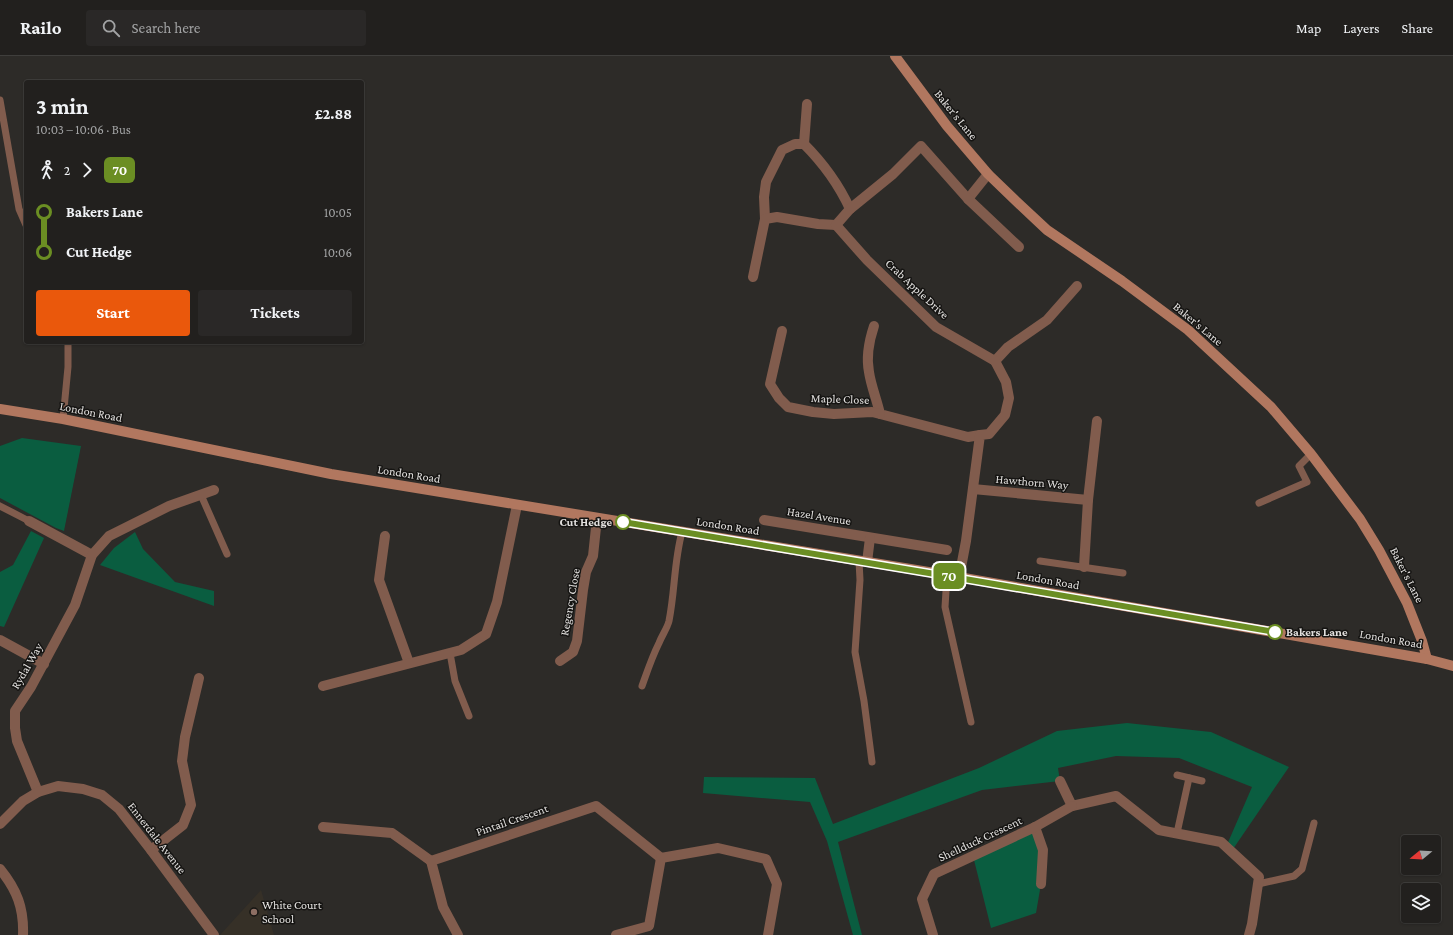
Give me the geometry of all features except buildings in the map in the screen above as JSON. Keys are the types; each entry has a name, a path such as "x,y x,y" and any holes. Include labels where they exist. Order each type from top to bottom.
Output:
{"street":[{"name":"Baker's Lane","path":"895,56 946,126 988,174 1047,230 1122,281 1188,330 1271,407 1311,454 1360,519 1379,550 1407,603 1422,641 1427,659"},
{"path":"804,144 807,104"},
{"path":"753,277 764,219 766,182 782,150 795,144 804,144 815,155 844,196 850,209"},
{"path":"764,219 777,217 818,224 836,225 850,209 893,174 921,146 968,199 1019,247"},
{"path":"968,199 988,174"},
{"name":"Crab Apple Drive","path":"836,225 867,260 936,327 994,361 1006,382 1009,398 1005,415 989,434 980,435"},
{"path":"994,361 1008,347 1047,320 1077,286"},
{"path":"874,326 870,338 868,355 869,372 880,414 968,437 980,435 966,541 959,578"},
{"name":"Maple Close","path":"782,331 770,384 779,398 788,407 834,414 872,412 880,414"},
{"name":"London Road","path":"0,408 63,419 331,474 1253,628 1427,659 1453,666"},
{"path":"1084,567 1088,500 1098,421"},
{"name":"Hawthorn Way","path":"973,489 1088,500"},
{"name":"Rydal Way","path":"38,792 17,741 15,711 31,687 75,605 92,555 109,536 169,506 214,490"},
{"path":"323,686 461,650 486,634 497,602 517,505"},
{"name":"Regency Close","path":"560,661 573,652 577,641 583,590 586,572 595,543 597,518"},
{"name":"Hazel Avenue","path":"764,520 947,550"},
{"path":"29,521 92,555"},
{"path":"385,536 379,580 409,663"},
{"path":"863,562 870,538"},
{"path":"0,640 44,664"},
{"path":"151,850 183,825 191,805 182,761 185,737 199,678"},
{"path":"1060,781 1072,806"},
{"name":"Ennerdale Avenue","path":"0,824 23,801 38,792 58,786 83,789 102,795 119,809 214,935"},
{"name":"Shellduck Crescent","path":"934,935 922,899 934,874 1035,827 1072,806 1116,796 1159,830 1177,833"},
{"name":"Pintail Crescent","path":"431,861 596,806 662,858"},
{"path":"323,827 392,833 431,861 443,907 458,935"},
{"path":"1035,827 1042,850 1041,884"},
{"path":"1177,833 1221,842 1259,877 1249,935"},
{"path":"616,935 649,926 662,858 718,848 766,859 777,884 768,935"},
{"path":"0,869 14,888 24,926 23,935"}],"lane":[{"path":"0,100 19,209 24,220"},
{"path":"63,419 68,367 68,344"},
{"path":"1259,503 1306,482 1299,466 1311,454"},
{"path":"201,495 227,554"},
{"path":"0,506 29,521"},
{"path":"642,686 659,642 669,622 677,549 682,532"},
{"path":"1040,561 1123,573"},
{"path":"863,562 855,652 865,707 872,762"},
{"path":"947,576 945,607 971,722"},
{"path":"450,653 455,681 469,716"},
{"path":"1177,775 1202,781"},
{"path":"1177,833 1189,778"},
{"path":"1258,884 1294,876 1302,870 1314,823"}],"shaded area":[{"name":"White Court School","path":"261,890 274,935 220,935"}],"green space":[{"path":"22,438 81,446 64,531 0,498 0,446"},
{"path":"31,531 44,538 4,627 0,626 0,572 13,565"},
{"path":"135,532 143,549 175,582 214,591 214,606 100,565 114,548"},
{"path":"1127,723 1211,732 1289,767 1231,852 1226,847 1252,787 1179,758 1116,756 1058,768 1060,781 982,790 838,842 862,935 853,935 827,841 810,802 703,793 704,777 815,778 833,824 979,768 1057,731"},
{"path":"1035,827 1043,850 1041,884 1036,913 991,928 973,856"}],"bus line":[{"name":"70","path":"623,522 1275,632"}],"place":[{"name":"Cut Hedge","path":"623,522"},
{"name":"Bakers Lane","path":"1275,632"},
{"name":"White Court School","path":"254,912"}]}
